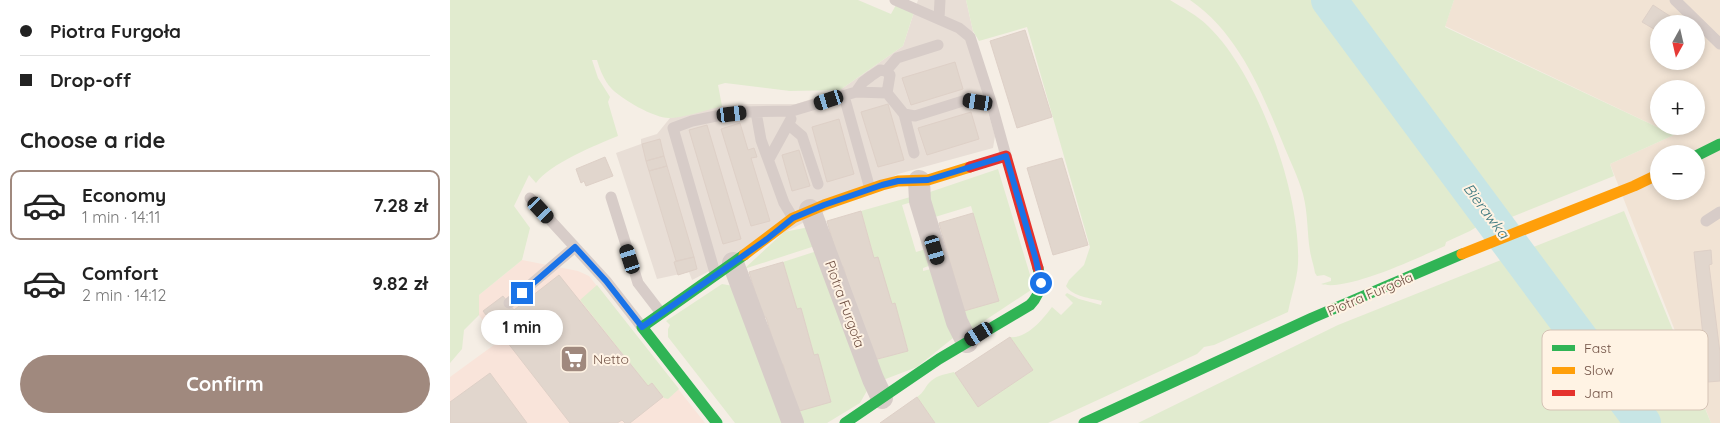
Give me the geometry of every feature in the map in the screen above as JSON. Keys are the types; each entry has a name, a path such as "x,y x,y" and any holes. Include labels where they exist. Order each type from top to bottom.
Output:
{"street":[{"path":"1705,152 1720,144"},
{"path":"717,423 642,327 801,214 898,181 935,179 1006,156 1040,275 1041,287 1036,298 1030,304 967,342 845,423"},
{"name":"Piotra Furgoła","path":"1084,423 1312,318 1466,252 1650,178"},
{"path":"919,181 920,201 958,327 967,342"},
{"name":"Piotra Furgoła","path":"801,214 882,398"},
{"path":"724,269 793,423"}],"lane":[{"path":"897,0 959,28 970,38 1006,156"},
{"path":"939,19 940,0"},
{"path":"1675,0 1720,44"},
{"path":"886,71 897,58 938,46"},
{"path":"856,92 863,82 880,70 890,74 887,93 904,114 914,153"},
{"path":"724,269 673,128 703,118 756,112 792,111 856,92 887,93"},
{"path":"844,96 870,189"},
{"path":"904,114 915,116 966,100 991,102"},
{"path":"769,159 789,125 792,111"},
{"path":"756,112 761,140 784,203 801,214"},
{"path":"789,125 802,136 818,184"},
{"path":"611,197 638,283 661,312"},
{"path":"530,198 606,281 642,327"},
{"path":"1706,221 1720,212"},
{"path":"509,303 575,247"}],"shaded area":[{"path":"918,0 966,0 973,31 968,44 995,136 993,148 898,174 692,280 689,272 657,279 616,153 641,144 641,139 657,134 670,118 722,106 796,104 840,90 903,46"},
{"path":"1454,0 1720,0 1720,423 1711,423 1706,410 1708,410 1708,330 1675,330 1610,164 1650,146 1650,200 1705,200 1705,145 1652,145 1674,135 1705,135 1705,80 1650,80 1650,124 1445,26"},
{"path":"522,260 578,271 589,276 705,423 450,423 450,377 498,342 479,315 479,295"}],"green space":[{"path":"450,0 858,0 891,14 896,5 914,12 903,46 840,90 790,91 725,83 718,85 722,106 675,118 655,115 622,97 606,82 597,60 592,60 598,78 610,97 608,102 618,136 562,162 542,176 536,183 529,175 514,206 530,228 522,260 479,295 479,315 464,330 462,349 450,363"},
{"path":"966,0 1170,0 1195,15 1208,26 1227,47 1260,104 1284,171 1297,236 1298,264 1288,312 1214,345 1204,347 1197,354 1048,423 935,423 917,397 934,379 954,372 978,406 1033,370 1010,337 1016,337 1028,332 1052,307 1061,315 1073,303 1065,295 1067,293 1079,299 1101,305 1102,301 1073,293 1066,286 1069,280 1084,265 1090,247 1027,27 979,41 973,31"},
{"path":"1190,0 1318,0 1359,58 1483,223 1446,242 1445,246 1383,272 1348,283 1321,284 1331,281 1331,278 1324,275 1317,276 1315,273 1310,251 1303,194 1266,102 1235,46 1207,13"},
{"path":"1342,0 1454,0 1445,27 1650,124 1650,135 1674,135 1610,164 1614,176 1504,220"},
{"path":"998,169 1034,288 972,329 964,311 999,300 971,206 935,217 927,193"},
{"path":"914,196 915,201 902,205 916,252 929,248 934,264 923,268 923,271 935,268 953,338 917,367 883,380 876,360 908,350 895,304 892,304 874,258 861,211"},
{"path":"1624,211 1673,330 1542,330 1542,410 1706,410 1711,423 1138,423 1338,325"},
{"path":"809,227 818,245 744,269 784,232"},
{"path":"820,250 869,387 860,403 827,423 803,423 800,410 831,401 818,355 814,355 801,308 797,309 783,262"},
{"path":"722,284 733,286 787,423 735,423 668,337 670,325 666,321"},
{"path":"597,285 679,389 668,399 664,398 652,383 648,386 580,300"}],"building":[{"path":"1653,5 1668,15 1650,15 1650,27 1642,22"},
{"path":"1025,30 1052,117 1017,128 990,41"},
{"path":"955,62 963,89 911,105 902,78"},
{"path":"888,104 904,160 878,167 861,112"},
{"path":"971,112 979,139 927,155 918,128"},
{"path":"839,119 854,174 827,182 812,127"},
{"path":"740,123 748,150 754,148 757,157 751,158 770,221 751,226 721,129"},
{"path":"707,125 741,239 723,244 689,130"},
{"path":"660,139 664,156 646,161 642,144"},
{"path":"799,150 810,186 792,191 782,155"},
{"path":"664,156 667,166 649,171 646,161"},
{"path":"605,157 613,176 586,186 584,181 581,183 576,169"},
{"path":"1062,158 1088,245 1053,255 1027,168"},
{"path":"667,166 694,257 676,261 649,171"},
{"path":"861,211 874,258 878,257 892,304 895,303 908,351 874,360 857,314 843,266 840,267 827,221"},
{"path":"973,213 999,301 964,311 939,223"},
{"path":"1711,250 1712,264 1709,265 1720,353 1720,381 1708,382 1708,330 1702,330 1694,252"},
{"path":"694,257 697,269 678,275 674,262"},
{"path":"783,262 797,309 801,308 814,355 818,354 831,402 796,412 783,364 780,365 766,317 763,318 749,272"},
{"name":"Netto","path":"559,275 648,386 652,383 663,397 630,423 625,423 622,420 617,423 570,423 483,311 503,296 514,310"},
{"path":"1010,337 1033,370 978,407 955,373"},
{"path":"490,373 527,423 450,423 450,402"},
{"path":"917,397 935,423 880,423"}],"waterway":[{"name":"Bierawka","path":"1329,0 1574,330"},
{"name":"Bierawka","path":"1633,410 1643,423"}],"traffic: fast":[{"path":"1705,152 1720,144"},
{"path":"1084,423 1312,318 1462,254"},
{"path":"717,423 642,327 744,255"},
{"path":"845,423 939,359 1030,305 1040,288 1038,268"}],"traffic: slow":[{"path":"744,255 793,218 824,205 882,185 898,181 928,180 970,167"},
{"path":"1462,254 1650,178"}],"traffic: jam":[{"path":"970,167 1006,156 1038,268"}],"place":[{"name":"Netto","path":"574,359"}],"route":[{"path":"522,293 575,247 606,281 642,327 767,239 780,227 810,210 882,185 898,181 928,180 1006,156 1041,283"}]}
